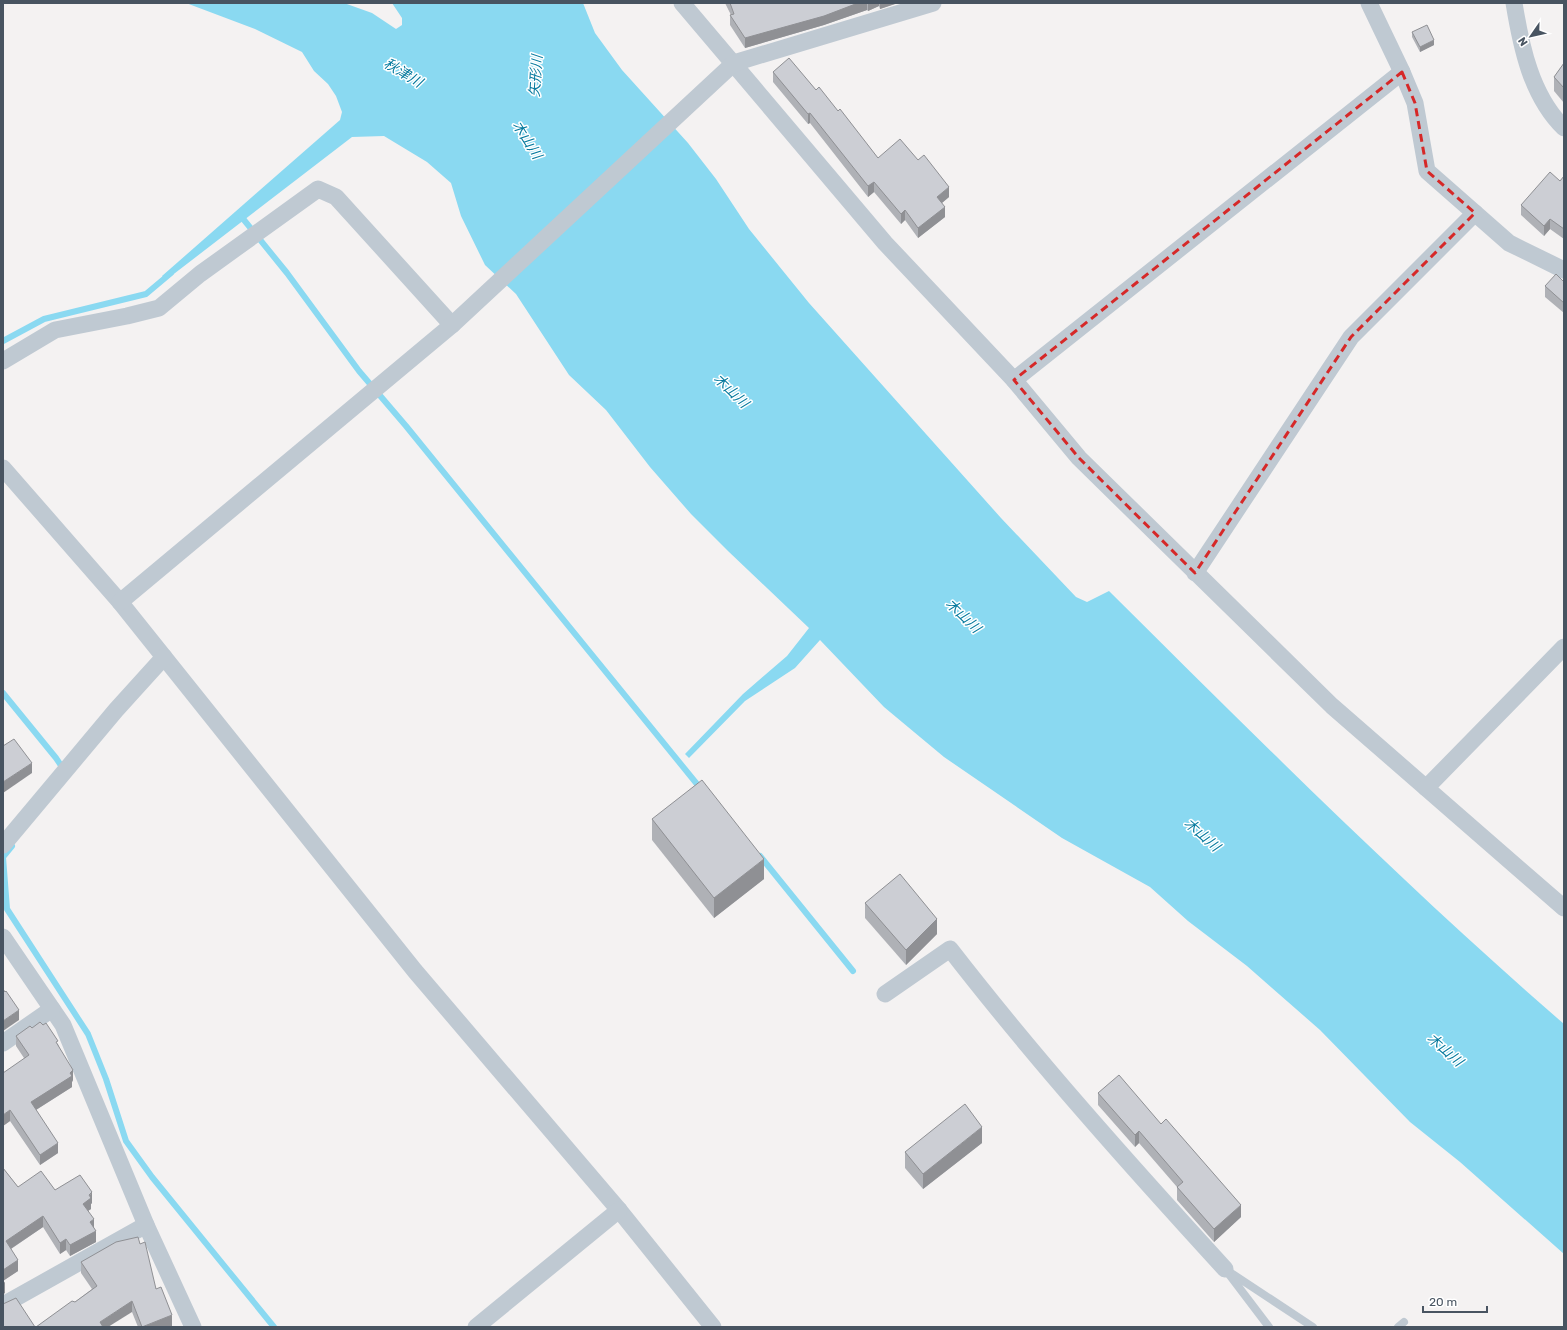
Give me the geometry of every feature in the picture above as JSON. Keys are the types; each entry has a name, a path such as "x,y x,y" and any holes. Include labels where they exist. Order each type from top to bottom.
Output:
{"street":[{"path":"682,3 884,243 1014,380 1079,458 1332,706 1564,908"},
{"path":"120,602 452,325 734,63 933,3"},
{"path":"1369,3 1415,103 1427,171 1509,243 1564,270"},
{"path":"1514,3 1519,34 1536,89 1558,122 1564,128"},
{"path":"1014,380 1402,72"},
{"path":"3,361 55,330 127,316 159,308 200,274 318,189 336,197 452,325"},
{"path":"1195,573 1351,337 1475,214"},
{"path":"4,471 120,602 415,971 619,1210 713,1327"},
{"path":"1426,788 1564,647"},
{"path":"3,844 116,710 164,657"},
{"path":"3,937 63,1025 146,1225 193,1327"},
{"path":"885,994 950,949 990,1000 1125,1160 1225,1269"},
{"path":"3,1043 52,1009"},
{"path":"476,1327 619,1210"},
{"path":"3,1305 146,1225"}],"lane":[{"path":"1225,1269 1269,1327"},
{"path":"1225,1269 1313,1327"}],"highlighted area":[{"path":"1402,72 1415,103 1427,171 1475,213 1351,337 1195,573 1079,458 1014,380"}],"water":[{"path":"186,3 344,3 372,13 396,29 402,25 402,18 392,3 583,3 595,33 622,70 688,143 716,179 749,229 809,303 1001,518 1076,597 1087,602 1109,591 1390,866 1564,1024 1564,1254 1460,1162 1410,1122 1320,1030 1247,966 1188,921 1150,887 1062,838 944,757 884,707 820,640 795,668 745,701 689,758 685,754 743,694 787,656 809,628 691,514 650,467 606,410 569,375 516,294 485,265 461,216 451,183 427,162 384,136 352,137 166,280 162,276 340,120 342,112 336,96 328,84 314,71 302,52 255,29"}],"building":[{"path":"730,3 858,3 824,16 745,38 730,15 734,14"},
{"path":"1427,25 1434,40 1420,47 1412,32"},
{"path":"789,58 816,90 819,87 838,111 840,109 878,158 900,139 918,160 924,155 949,187 937,197 945,207 918,228 905,210 901,214 874,182 868,186 810,113 808,114 773,72"},
{"path":"1564,63 1564,88 1554,77"},
{"path":"1550,172 1560,181 1564,176 1564,229 1550,219 1544,226 1521,205"},
{"path":"1556,274 1564,282 1564,303 1545,286"},
{"path":"14,739 32,763 3,782 3,746"},
{"path":"702,780 764,859 714,898 652,819"},
{"path":"900,874 937,919 906,950 865,903"},
{"path":"3,989 19,1010 3,1021"},
{"path":"40,1022 43,1025 46,1023 58,1041 56,1042 73,1070 70,1073 72,1076 31,1102 58,1143 40,1155 10,1110 3,1115 3,1073 29,1055 16,1036 30,1026 32,1028"},
{"path":"1119,1075 1161,1124 1166,1119 1241,1205 1214,1229 1177,1187 1183,1182 1139,1131 1135,1135 1098,1093"},
{"path":"965,1104 982,1127 923,1174 905,1152"},
{"path":"3,1168 18,1187 41,1171 55,1190 80,1175 92,1192 89,1195 91,1198 83,1204 94,1219 90,1222 96,1231 70,1245 66,1239 60,1243 43,1216 6,1241 18,1260 3,1270"},
{"path":"138,1237 140,1244 145,1242 156,1289 161,1287 172,1315 142,1327 132,1301 100,1322 103,1327 36,1327 72,1301 75,1302 97,1286 81,1262 116,1242"},
{"path":"16,1298 35,1327 3,1327 3,1304"}],"waterway":[{"path":"240,215 287,273 359,371 406,426 701,789"},
{"path":"3,341 44,319 146,294 171,273"},
{"path":"3,693 64,770"},
{"path":"12,846 3,857 7,909 88,1034 106,1079 126,1141 152,1177 274,1327"},
{"path":"760,856 853,971"}],"water label":[{"name":"秋津川","path":"403,73"},
{"name":"矢形川","path":"536,76"},
{"name":"木山川","path":"527,140"},
{"name":"木山川","path":"731,391"},
{"name":"木山川","path":"963,616"},
{"name":"木山川","path":"1202,835"},
{"name":"木山川","path":"1445,1050"}]}
